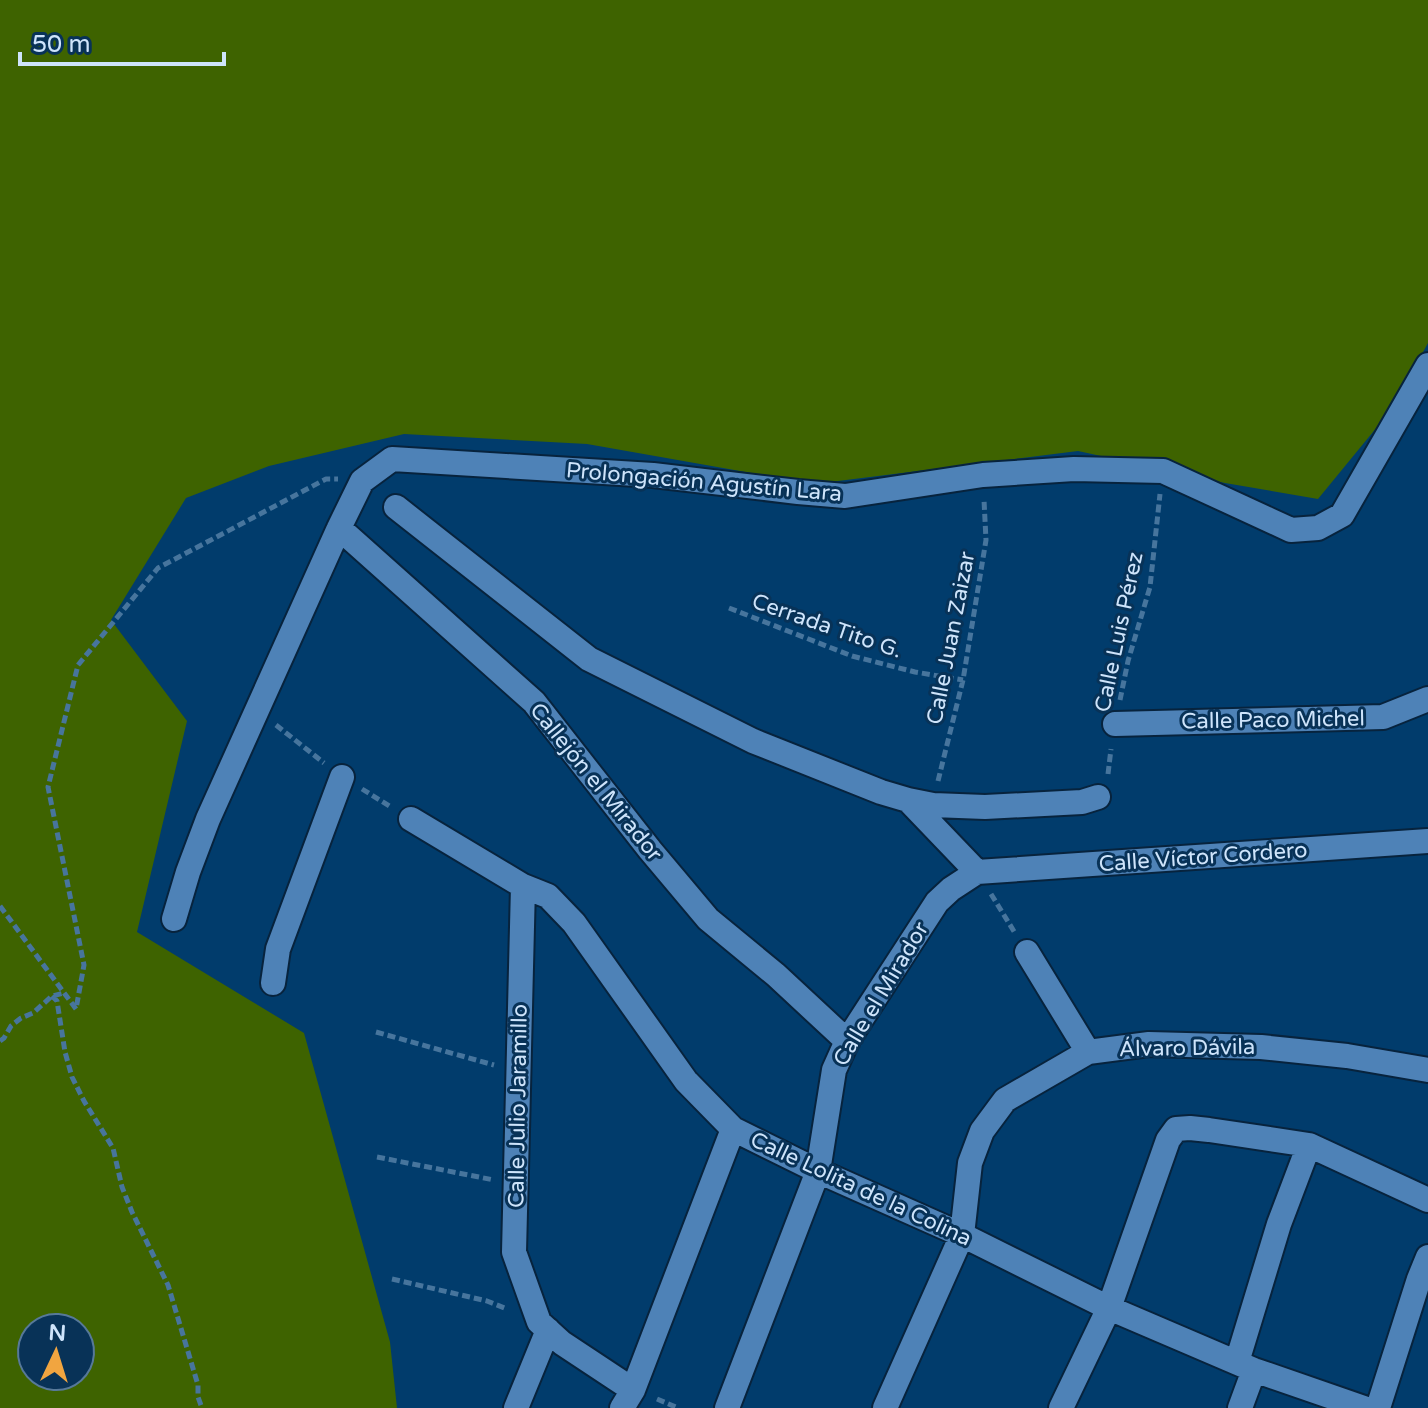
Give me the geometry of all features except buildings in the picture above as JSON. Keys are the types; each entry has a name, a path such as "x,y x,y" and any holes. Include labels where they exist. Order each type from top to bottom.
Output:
{"street":[{"name":"Prolongación Agustín Lara","path":"362,481 392,459 653,475 845,496 983,475 1074,469 1163,471 1291,530 1318,528 1342,515 1428,365"},
{"path":"174,919 208,819 362,481"},
{"path":"396,507 589,659 753,741 881,792 920,803 985,807 1082,802 1098,797"},
{"name":"Callejón el Mirador","path":"339,528 534,702 708,919 776,975 847,1041"},
{"name":"Calle Paco Michel","path":"1115,724 1383,717 1428,699"},
{"path":"273,983 278,949 342,777"},
{"path":"920,803 977,872"},
{"name":"Calle Lolita de la Colina","path":"411,819 523,886 548,896 574,923 686,1081 733,1129 818,1171 962,1235 1109,1308 1246,1366 1364,1408"},
{"name":"Calle Víctor Cordero","path":"977,872 1428,841"},
{"name":"Calle el Mirador","path":"727,1408 818,1171 834,1070 847,1041 937,902 977,872"},
{"name":"Calle Julio Jaramillo","path":"523,886 514,1252 543,1326"},
{"path":"1027,952 1088,1052"},
{"name":"Álvaro Dávila","path":"885,1408 962,1235 970,1163 982,1131 1005,1100 1088,1052 1149,1044 1261,1047 1347,1056 1428,1070"},
{"path":"516,1408 543,1326 594,1365 628,1399 733,1129"},
{"path":"1061,1408 1109,1308 1168,1140 1176,1129 1200,1129 1309,1145 1428,1200"},
{"path":"1240,1408 1246,1366 1279,1224 1309,1145"},
{"path":"1378,1408 1428,1257"}],"path":[{"name":"Calle Luis Pérez","path":"1098,797 1106,784 1128,661 1150,587 1163,471"},
{"name":"Calle Juan Zaizar","path":"920,803 963,680 986,540 983,475"},
{"path":"0,906 76,1009 84,965 48,787 78,665 158,568 326,479 362,481"},
{"name":"Cerrada Tito G.","path":"729,608 852,656 963,680"},
{"path":"977,872 1027,952"},
{"path":"0,1041 21,1018 33,1013 52,996 64,993"},
{"path":"52,996 57,1001 72,1077 113,1148 122,1187 132,1212 168,1285 202,1408"},
{"path":"376,1032 518,1072"},
{"path":"377,1157 516,1184"},
{"path":"392,1279 487,1301 543,1326"}],"green space":[{"path":"0,0 1428,0 1428,343 1391,410 1318,499 1225,483 1078,451 814,484 587,444 404,434 269,466 186,498 111,620 187,721 137,932 304,1033 390,1342 397,1408 0,1408"}]}
